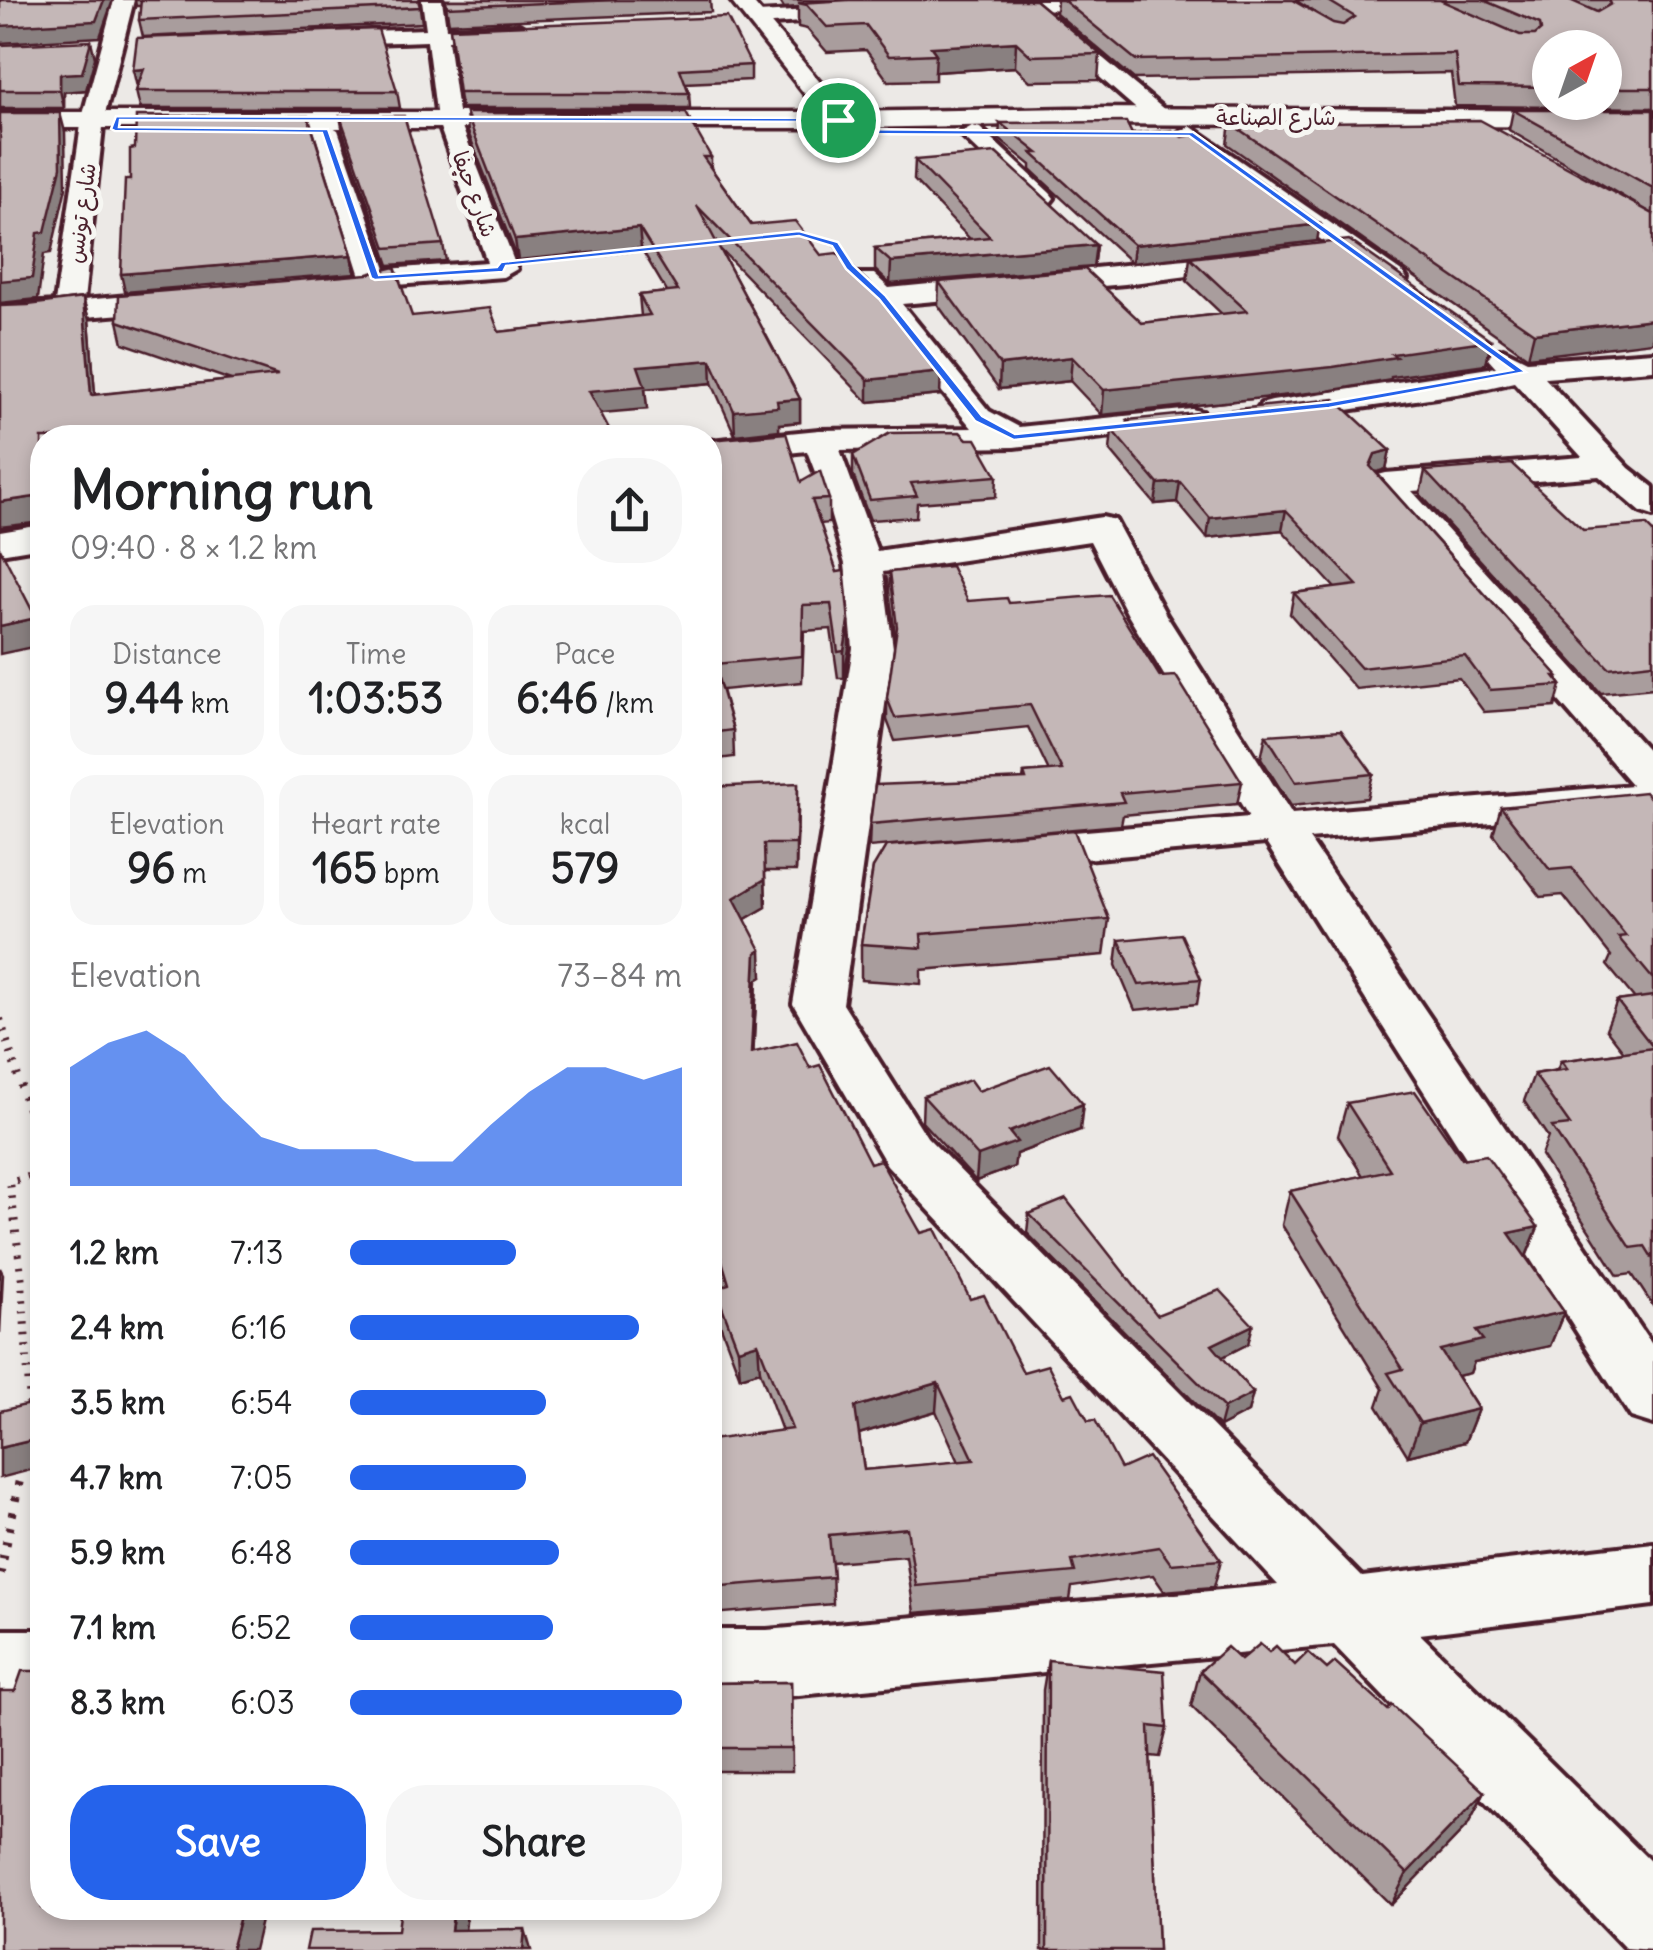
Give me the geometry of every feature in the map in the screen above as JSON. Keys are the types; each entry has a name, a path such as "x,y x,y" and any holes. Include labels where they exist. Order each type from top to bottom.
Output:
{"main road":[{"path":"714,0 752,54"},
{"path":"740,0 838,126"},
{"name":"شارع الصناعة","path":"838,126 1158,116 1487,132 1653,119"},
{"name":"شارع الصناعة","path":"0,129 104,123 450,124 794,118 838,126 972,133 1653,133"},
{"name":"شارع الصناعة","path":"0,120 326,130 450,124"}],"street":[{"name":"شارع تونس","path":"112,168 104,123 100,47 124,0"},
{"name":"شارع حيفا","path":"432,0 450,124 502,267"},
{"path":"950,8 1131,0"},
{"path":"1025,2 1158,116"},
{"path":"758,19 892,12"},
{"path":"298,39 534,30"},
{"name":"شارع تونس","path":"68,310 104,123 134,63"},
{"path":"326,130 375,278"},
{"path":"972,133 1056,211"},
{"path":"1190,133 1413,294"},
{"path":"1314,254 1352,249"},
{"path":"1097,250 1125,276"},
{"path":"882,297 1125,276 1276,258"},
{"path":"294,290 371,283 375,278 502,267"},
{"path":"849,267 882,297 978,418 1014,437"},
{"path":"0,315 68,310 103,298 217,297"},
{"path":"1475,338 1521,372 1608,465 1653,505"},
{"path":"722,450 819,440 1014,437 1329,405 1521,372 1653,361"},
{"path":"819,440 845,503 863,564 873,648 856,866 818,1004 907,1151 1348,1611 1653,1920"},
{"path":"1608,465 1386,483 1653,782"},
{"path":"863,564 1102,528 1147,615 1278,827 1653,1398"},
{"path":"0,542 30,538"},
{"path":"971,856 1653,796"},
{"path":"722,1664 767,1664 1348,1611 1653,1574"},
{"path":"0,1664 30,1664"}],"path":[{"path":"799,234 835,244 849,267"},
{"path":"502,267 660,248"},
{"path":"0,1019 30,1115"},
{"path":"30,1177 10,1182 22,1282 30,1410"},
{"path":"0,1574 23,1463"}],"building":[{"path":"0,0 104,0 96,21 0,26"},
{"path":"141,0 418,0 420,7 139,20"},
{"path":"446,0 616,0 447,7"},
{"path":"1035,0 1100,54 1031,56 1016,42 931,47 936,54 889,56 866,25 827,27 807,5 798,3"},
{"path":"1063,0 1292,0 1343,25 1355,17 1327,0 1440,0 1520,35 1532,35 1532,87 1459,86 1455,54 1136,60"},
{"path":"1483,0 1570,0 1597,12 1611,4 1609,0 1653,0 1653,88 1622,88 1622,30 1541,30 1540,24"},
{"path":"727,17 751,65 680,69 689,93 459,93 450,28"},
{"path":"378,29 397,91 136,91 144,69 133,70 137,38"},
{"path":"91,41 82,73 60,74 60,90 0,90 0,45"},
{"path":"1513,110 1532,110 1532,120 1622,120 1622,110 1653,110 1653,188"},
{"path":"0,113 60,113 61,167 45,232 38,233 32,278 0,281"},
{"path":"466,113 686,113 711,157 703,157 751,225 795,221 821,255 837,253 870,284 941,372 868,380 697,206 800,399 777,401 778,407 734,411 711,360 638,366 645,386 589,391 607,425 30,425 30,498 0,502 0,306 83,298 91,395 278,375 118,321 119,295 368,274 395,267 412,316 490,308 499,332 650,315 639,295 678,291 639,228 515,240"},
{"path":"136,116 308,116 352,255 121,274 125,180 130,180"},
{"path":"340,116 404,116 443,244 386,248"},
{"path":"1480,120 1653,214 1653,319 1534,333 1230,123"},
{"path":"1126,122 1132,134 1172,130 1182,137 1195,135 1320,224 1134,245 1032,153 1038,153 1000,123"},
{"path":"996,153 1096,245 891,262 875,248 990,237 915,160"},
{"path":"1349,240 1491,340 1333,367 1104,390 1072,357 1000,365 939,282 1085,269 1142,323 1247,311 1190,258"},
{"path":"1335,399 1390,450 1375,454 1370,466 1558,676 1554,676 1561,685 1490,690 1465,656 1361,668 1294,593 1357,585 1286,510 1210,518 1180,482 1158,484 1112,430 1135,428 1128,420"},
{"path":"960,432 967,439 976,439 997,476 911,483 917,496 870,500 853,455 890,433"},
{"path":"786,433 801,482 820,471 829,499 812,500 837,572 844,571 849,622 844,651 838,652 831,604 803,605 802,656 722,663 722,439"},
{"path":"1512,464 1583,530 1646,525 1653,532 1653,663 1609,668 1425,471"},
{"path":"0,548 30,606 30,619 0,626"},
{"path":"951,566 968,601 1007,598 1009,603 1109,595 1160,677 1176,676 1242,782 1120,793 1124,802 870,824 875,785 1026,779 1024,773 1062,770 1030,705 895,718 887,698 897,627 890,572"},
{"path":"722,692 733,730 722,731"},
{"path":"1341,730 1373,774 1296,782 1266,735"},
{"path":"798,783 796,844 764,844 765,879 734,898 761,950 756,953 751,1053 797,1042 810,1068 820,1065 870,1163 880,1160 921,1233 935,1229 970,1299 984,1295 1023,1372 1048,1365 1064,1396 1073,1393 1088,1421 1095,1420 1121,1469 1148,1457 1221,1560 1171,1564 1159,1547 1072,1561 1075,1572 916,1586 907,1528 829,1535 833,1577 722,1586 722,1438 792,1429 758,1343 738,1349 722,1307 722,1286 729,1284 722,1261 722,786","holes":["938,1383 974,1460 864,1470 855,1407"]},
{"path":"1645,792 1653,801 1653,979 1618,937 1626,936 1572,868 1550,870 1501,807"},
{"path":"1074,830 1109,919 921,934 922,948 861,944 873,868 886,846"},
{"path":"1181,934 1201,979 1139,985 1119,940"},
{"path":"1653,996 1653,1047 1617,1001"},
{"path":"1653,1048 1653,1259 1645,1246 1631,1248 1552,1127 1570,1125 1534,1074 1567,1069 1561,1061"},
{"path":"1050,1065 1083,1104 1009,1132 1017,1142 978,1156 923,1096 970,1080 978,1091"},
{"path":"1415,1091 1462,1159 1486,1155 1538,1227 1509,1233 1564,1312 1476,1331 1483,1340 1440,1350 1478,1409 1420,1423 1388,1373 1403,1369 1290,1191 1390,1170 1347,1103"},
{"path":"1066,1199 1157,1315 1220,1290 1253,1325 1212,1345 1253,1393 1224,1408 1029,1214"},
{"path":"30,1404 30,1441 0,1448 0,1411"},
{"path":"1260,1644 1269,1652 1276,1646 1295,1665 1308,1652 1327,1669 1335,1662 1388,1710 1392,1705 1485,1792 1407,1873 1200,1671 1227,1647 1241,1660"},
{"path":"1048,1660 1164,1671 1167,1728 1149,1726 1158,1950 1047,1950"},
{"path":"22,1671 30,1671 30,1920 239,1920 231,1950 0,1950 0,1691 15,1691"},
{"path":"791,1682 792,1748 722,1748 722,1683"},
{"path":"399,1920 452,1920 451,1930 525,1929 523,1950 306,1950 310,1931 398,1930"}],"route":[{"path":"116,118 838,120 839,131 1190,133 1521,372 1329,405 1014,437 978,418 882,297 849,267 835,244 799,234 501,264 503,269 375,278 326,130 115,129 116,118"}]}
